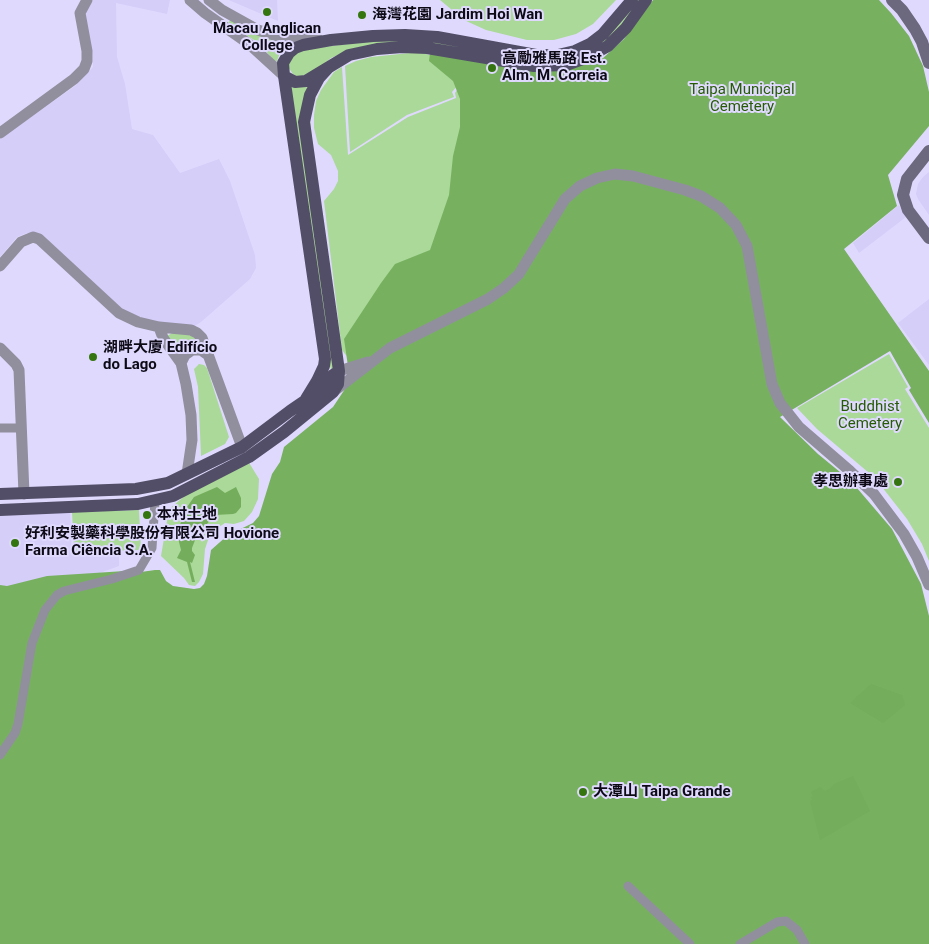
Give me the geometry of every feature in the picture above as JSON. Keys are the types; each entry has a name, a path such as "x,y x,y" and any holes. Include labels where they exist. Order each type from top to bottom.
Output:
{"main road":[{"path":"306,399 321,374 325,358 284,76 283,63 285,58 295,48 331,40 373,36 437,37 536,55 558,55 575,51 590,44 604,34 632,0"},
{"path":"284,76 289,80 300,83 313,78 342,58 359,52 402,47 435,49 534,66 566,65 588,57 608,46 626,28 646,0"},
{"path":"892,0 902,10 915,29 922,42 929,63"},
{"path":"0,510 138,504 173,496 249,457 334,392 338,384 339,371 304,122 310,95 319,78 329,67"},
{"path":"929,151 907,179 903,195 908,210 929,238"},
{"path":"0,494 136,488 168,483 242,447 312,396 332,375 339,371"},
{"path":"226,469 242,447"},
{"path":"24,494 26,502 32,505 60,504 71,508"}],"street":[{"path":"0,132 74,79 84,69 87,61 87,51 80,13 87,0"},
{"path":"190,0 220,16 277,36 331,40"},
{"path":"210,0 220,16 284,76"},
{"path":"334,392 390,348 504,288 519,274 526,264 565,199 580,186 597,178 615,174 633,176 685,190 701,196 720,208 736,225 747,246 772,384 780,403 800,427 861,481 880,502 904,534 917,557 929,585"},
{"path":"0,266 26,239 33,237 39,239 119,313 132,320 159,327 191,330 197,333 202,338 242,447"},
{"path":"159,327 163,338 182,363 191,415 192,447 187,474"},
{"path":"0,348 16,364 19,370 24,494"},
{"path":"182,363 185,355 192,350 201,350 208,355"},
{"path":"339,371 372,361"},
{"path":"0,428 21,428"},
{"path":"0,755 12,739 18,724 32,643 45,610 51,601 64,591 139,570 152,548 155,501"},
{"path":"628,886 690,944"},
{"path":"740,944 777,922 786,922 797,930 804,944"}],"shaded area":[{"path":"93,0 170,0 167,14 116,3 117,57 125,84 132,129 153,135 180,173 219,159 230,181 255,255 256,268 250,279 193,327 158,323 132,315 109,300 38,233 27,233 17,237 0,257 0,139 75,86 93,67 93,55 85,22 85,12"},
{"name":"Macau Anglican College","path":"229,0 277,0 278,21 231,1"},
{"path":"929,172 929,215 916,194 918,184"},
{"path":"899,205 906,217 859,253 853,243"},
{"path":"929,299 929,365 898,323"},
{"path":"217,487 225,493 236,487 241,498 241,507 233,514 215,515 197,535 192,548 195,555 192,563 190,562 195,582 192,582 187,562 177,558 181,550 178,538 180,525 185,510 194,497"},
{"path":"70,511 72,554 119,553 119,566 83,579 0,624 0,514"},
{"path":"871,684 902,695 905,705 883,723 850,703"},
{"path":"853,776 870,811 820,840 810,801 813,796 811,792 820,787 825,791 834,784"}],"green space":[{"path":"440,0 616,0 593,24 576,34 554,40 527,40 486,30 464,20"},
{"path":"636,0 641,0 606,43 593,51 563,61 545,62 434,44 381,44 343,53 331,58 314,72 298,77 288,67 290,58 301,50 377,40 433,41 543,59 563,58 592,47 604,40"},
{"name":"大潭山 Taipa Grande","path":"653,0 879,0 909,36 923,66 929,92 929,126 888,175 897,206 844,249 929,371 929,423 909,390 911,388 890,351 780,417 818,454 851,481 892,529 921,584 929,616 929,944 0,944 0,585 7,586 47,576 160,570 166,581 173,586 200,588 207,576 211,550 228,535 253,523 259,516 272,474 280,462 284,447 333,407 349,383 344,339 381,283 395,264 430,250 449,195 453,156 460,127 460,99 453,81 429,61 430,53 563,70 603,58 624,39"},
{"path":"763,0 350,359 345,354 342,350 324,201 338,181 338,171 331,155 318,144 314,128 316,101 321,90 334,72 342,67 348,155 408,117 456,98 455,93 462,83 580,71"},
{"path":"230,20 263,36 290,44 280,53 276,63 259,43 228,24"},
{"path":"419,52 433,56 459,84 452,92 454,97 407,115 350,152 345,66 371,57"},
{"path":"307,86 334,372 332,372 329,363 291,87"},
{"path":"174,332 189,333 199,344 188,345 180,351 167,336"},
{"name":"Buddhist Cemetery","path":"889,354 908,387 905,389 929,428 929,561 922,544 907,519 875,478 817,429 797,408"},
{"path":"199,364 207,368 229,437 225,444 201,456 198,387 194,369"},
{"path":"248,461 259,479 258,499 252,512 244,521 234,524 225,523 219,527 208,540 205,549 203,574 199,582 195,586 189,585 161,556 169,509 192,490"},
{"path":"139,510 141,550 74,552 72,512"}],"place":[{"name":"Macau Anglican College","path":"267,12"},
{"name":"海灣花園 Jardim Hoi Wan","path":"362,15"},
{"name":"高勵雅馬路 Est. Alm. M. Correia","path":"492,68"},
{"name":"湖畔大廈 Edifício do Lago","path":"93,357"},
{"name":"孝思辦事處","path":"898,482"},
{"name":"本村土地","path":"147,515"},
{"name":"好利安製藥科學股份有限公司 Hovione Farma Ciência S.A.","path":"15,543"},
{"name":"大潭山 Taipa Grande","path":"583,792"}],"park label":[{"name":"Taipa Municipal Cemetery","path":"742,98"}]}
